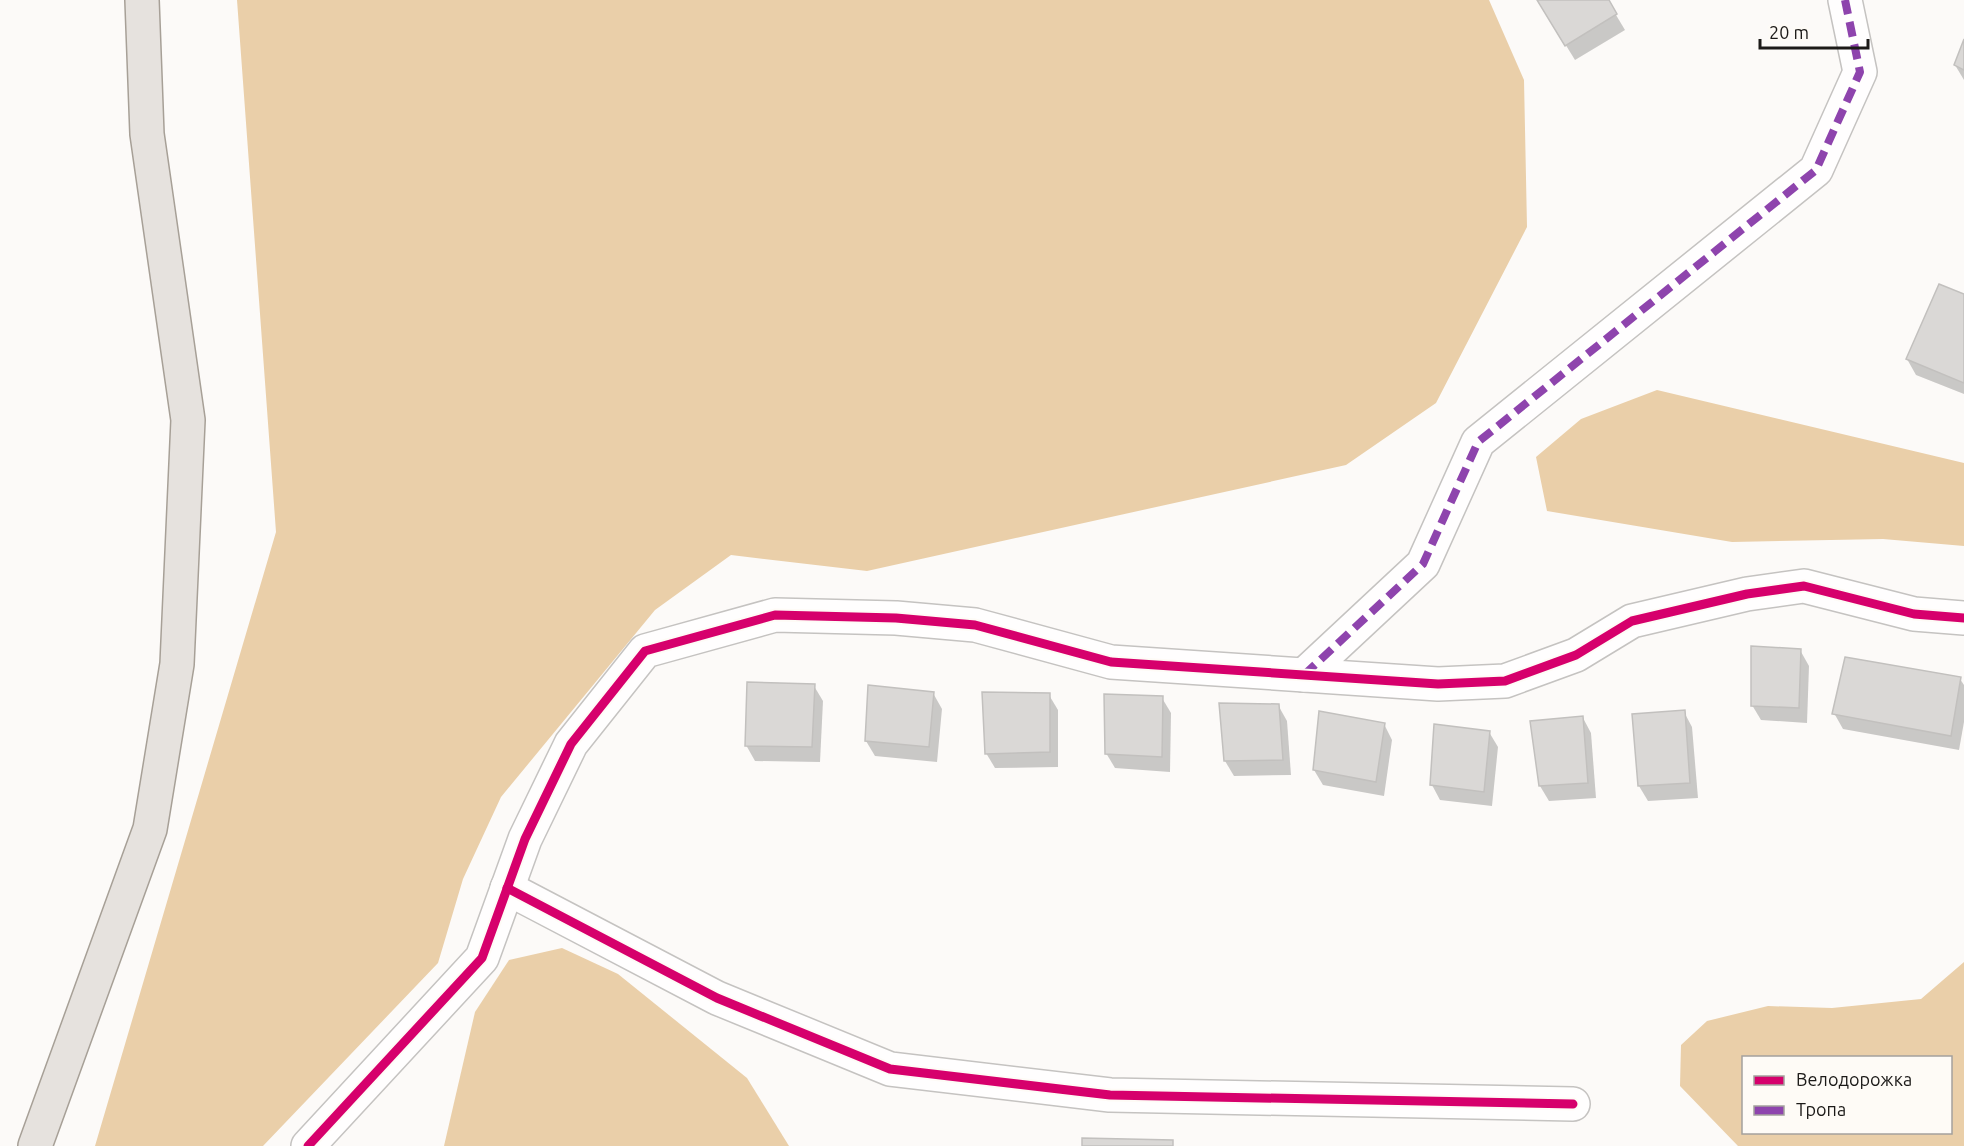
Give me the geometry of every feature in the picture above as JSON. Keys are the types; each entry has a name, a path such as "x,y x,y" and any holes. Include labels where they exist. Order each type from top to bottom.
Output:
{"main road":[{"path":"35,1146 150,829 177,664 188,420 147,134 142,0"}],"street":[{"path":"1304,675 1423,564 1478,442 1816,170 1860,72 1845,0"},
{"path":"308,1146 482,958 525,839 571,744 645,651 775,615 896,618 975,625 1111,662 1438,684 1504,681 1576,655 1632,621 1747,594 1804,586 1914,614 1964,618"},
{"path":"507,888 717,998 890,1069 1110,1095 1573,1104"}],"shaded area":[{"path":"237,0 1489,0 1524,80 1527,227 1436,403 1346,465 867,571 731,555 655,610 501,797 463,879 438,963 263,1146 95,1146 276,532"},
{"path":"1657,390 1964,463 1964,546 1883,539 1732,542 1547,511 1536,457 1581,419"},
{"path":"562,948 618,974 747,1078 789,1146 444,1146 475,1012 509,960"},
{"path":"1964,962 1964,1146 1738,1146 1680,1086 1681,1045 1707,1021 1768,1006 1832,1008 1921,999"}],"building":[{"path":"1537,0 1609,0 1617,14 1565,46"},
{"path":"1964,39 1964,70 1954,65"},
{"path":"1939,284 1964,294 1964,383 1906,359"},
{"path":"1751,646 1801,649 1799,708 1751,706"},
{"path":"1845,657 1961,677 1951,736 1832,714"},
{"path":"747,682 815,684 812,747 745,746"},
{"path":"868,685 934,692 929,747 865,741"},
{"path":"982,692 1050,693 1050,752 985,754"},
{"path":"1104,694 1163,696 1162,757 1105,754"},
{"path":"1219,703 1279,704 1283,760 1224,761"},
{"path":"1685,710 1690,783 1638,786 1632,714"},
{"path":"1319,711 1385,723 1376,782 1313,770"},
{"path":"1583,716 1588,783 1539,786 1530,721"},
{"path":"1434,724 1490,731 1484,792 1430,785"},
{"path":"1082,1138 1173,1140 1173,1146 1082,1146"}],"marked path":[{"path":"1304,675 1423,564 1478,442 1816,170 1860,72 1845,0"}],"cycle path":[{"path":"308,1146 482,958 525,839 571,744 645,651 775,615 896,618 975,625 1111,662 1438,684 1505,681 1576,655 1632,621 1747,594 1804,586 1914,614 1964,618"},
{"path":"507,888 717,998 890,1069 1110,1095 1573,1104"}]}
